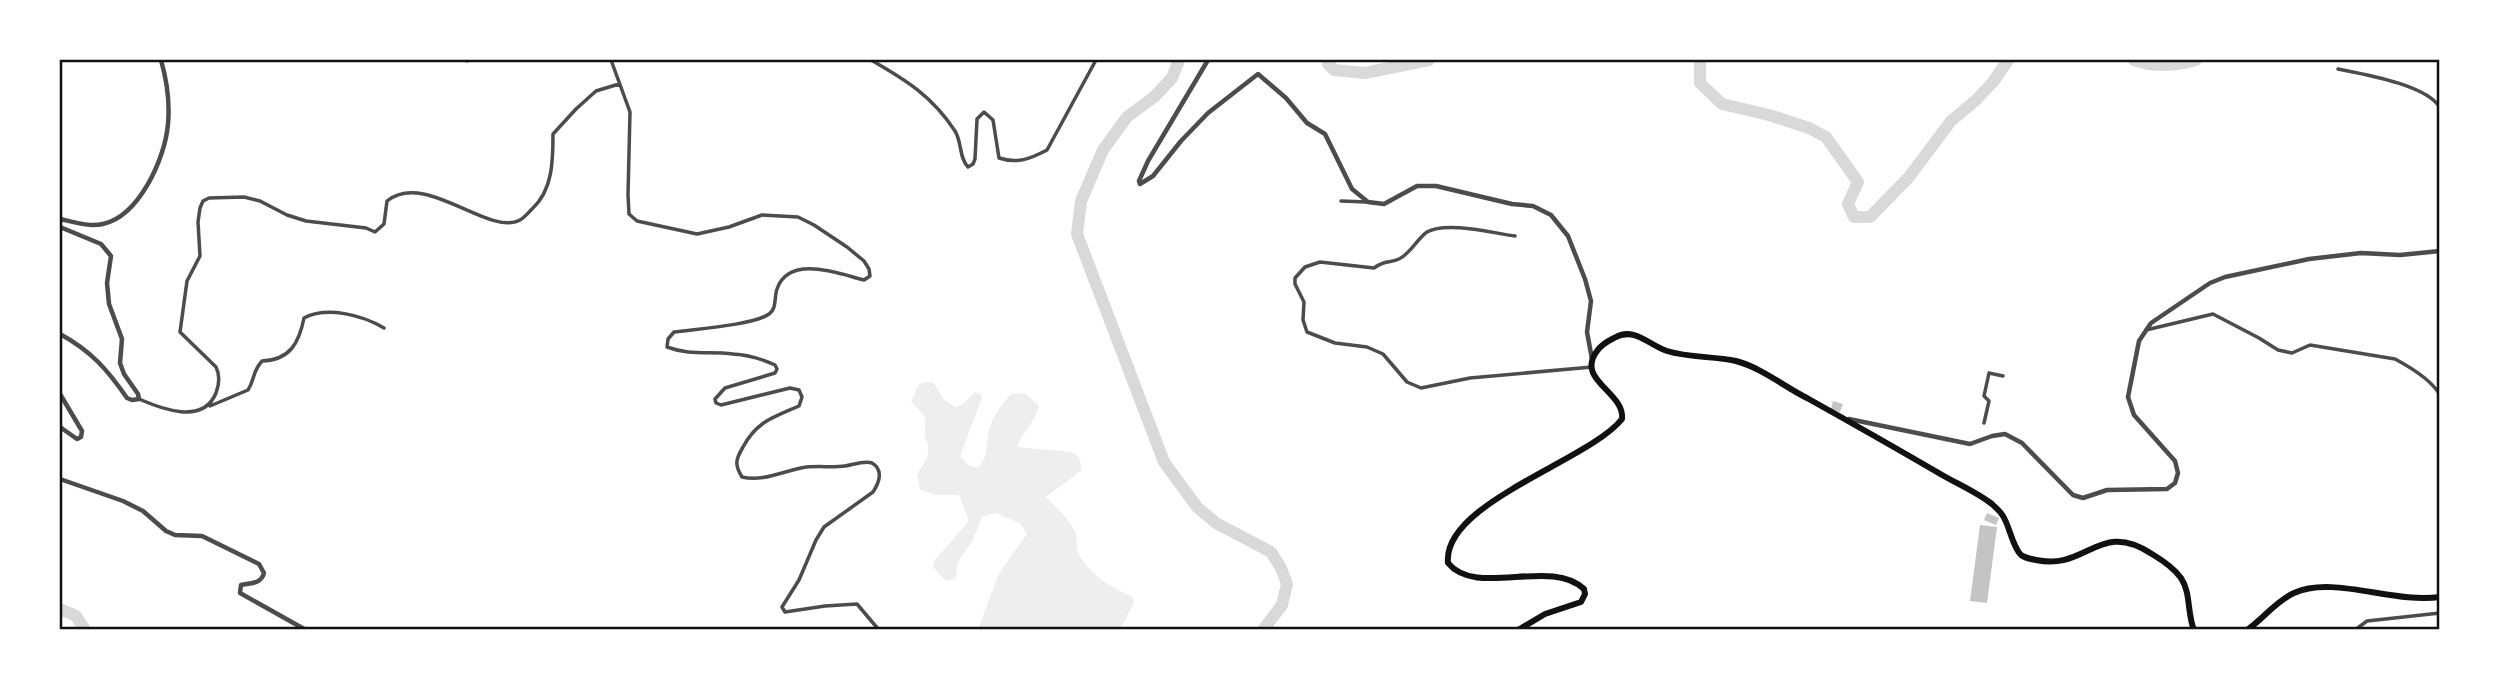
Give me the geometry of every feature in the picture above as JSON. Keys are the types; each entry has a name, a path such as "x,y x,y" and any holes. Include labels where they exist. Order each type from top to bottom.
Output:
{"highway":[{"path":"1517,629 1545,614 1581,602 1584,589 1570,580 1539,576 1472,576 1452,568 1447,554 1459,532 1493,501 1514,486 1579,452 1618,424 1623,414 1595,378 1592,364 1596,352 1609,340 1620,334 1630,333 1665,350 1736,361 1771,376 1992,504 2003,516 2020,554 2029,559 2063,562 2076,558 2101,543 2115,540 2142,547 2169,565 2182,579 2194,629"},
{"path":"2247,629 2288,596 2312,588 2350,588 2415,599 2440,597"}],"street":[{"path":"60,219 88,226 104,224 130,210 149,183 165,146 168,124 168,90 161,60"},
{"path":"611,60 630,112 629,214 637,221 697,234 729,227 762,215 798,217 847,247 869,269 870,276 864,280 816,268 797,271 779,284 774,309 769,315 748,322 674,332 668,339 667,347 685,354 746,356 775,365 775,373 725,388 715,399 716,403 721,405 790,388 799,390 802,397 799,406 763,422 751,432 737,459 736,467 742,477 753,480 803,468 841,467 866,462 878,469 878,485 873,492 824,527 799,580 782,607 785,612 791,613 825,606 857,604 879,629"},
{"path":"871,60 923,92 954,130 968,167 975,159 978,119 984,112 993,120 999,158 1013,163 1047,150 1096,60"},
{"path":"1208,60 1148,161 1140,184 1153,176 1208,113 1258,74 1286,98 1307,123 1325,134 1352,189 1368,202"},
{"path":"2338,69 2379,77 2431,96 2440,108"},
{"path":"208,407 216,393 220,373 180,332 187,281 200,256 198,222 203,201 209,198 244,197 306,221 366,228 375,232 384,224 387,201 394,195 433,195 492,220 504,223 519,221 537,205 546,190 553,164 553,134 576,108 596,91 619,84"},
{"path":"1341,201 1384,204 1417,186 1436,186 1512,204 1533,206 1551,215 1568,236 1586,279 1591,301 1587,332 1592,364 1470,378 1421,388 1407,383 1383,354 1367,346 1335,343 1307,332 1303,320 1304,302 1295,284 1295,278 1305,267 1320,262 1374,268 1382,262 1400,259 1426,233 1436,228 1514,236"},
{"path":"60,227 101,244 111,256 107,283 109,304 122,339 120,363 139,399"},
{"path":"1842,418 1970,444 2005,434 2022,443 2073,495 2083,498 2107,490 2167,489 2175,483 2178,473 2175,461 2134,415 2129,397 2138,341 2151,323 2210,283 2225,277 2309,259 2348,254 2400,255 2440,251"},
{"path":"60,334 83,347 98,360 127,398 139,399 166,411 194,411 248,390 252,384 254,370 262,361 288,353 300,338 304,318 311,314 337,313 354,316 384,328"},
{"path":"2144,331 2213,314 2278,350 2292,353 2310,345 2395,359 2407,365 2440,395"},
{"path":"1984,423 1989,401 1984,396 1989,373 2003,376"},
{"path":"60,394 82,431 81,437 77,439 68,435 60,427"},
{"path":"60,479 123,501 143,511 166,531 175,535 201,536 259,564 264,573 263,579 241,585 240,593 306,629"},
{"path":"2355,629 2367,621 2440,613"}],"shaded area":[{"path":"933,382 944,400 956,407 975,392 981,394 982,398 960,456 968,465 978,468 985,458 993,420 1011,394 1025,393 1039,406 1017,447 1071,452 1079,457 1082,470 1046,497 1072,526 1078,552 1094,574 1133,597 1134,603 1120,629 978,629 999,573 1027,534 1020,523 995,513 982,517 972,542 957,563 956,579 946,581 933,567 934,561 969,521 959,495 937,495 920,490 917,474 927,458 929,447 925,438 925,417 911,401 919,384"}],"building":[{"path":"1833,401 1843,404 1840,412 1831,409"},
{"path":"1987,513 1999,518 1996,525 1984,520"},
{"path":"1980,525 1997,527 1987,603 1970,601"}],"waterway":[{"path":"1179,60 1172,78 1154,97 1127,117 1103,150 1081,201 1077,234 1164,462 1197,507 1216,523 1271,552 1281,568 1287,584 1282,605 1263,630"},
{"path":"1330,60 1328,64 1334,70 1365,73 1429,60"},
{"path":"1700,60 1700,83 1722,104 1769,115 1809,128 1826,137 1858,182 1848,204 1854,217 1870,217 1909,177 1951,121 1993,82 2008,60"},
{"path":"2134,60 2165,65 2196,60"},
{"path":"60,609 76,616 85,630"}]}
